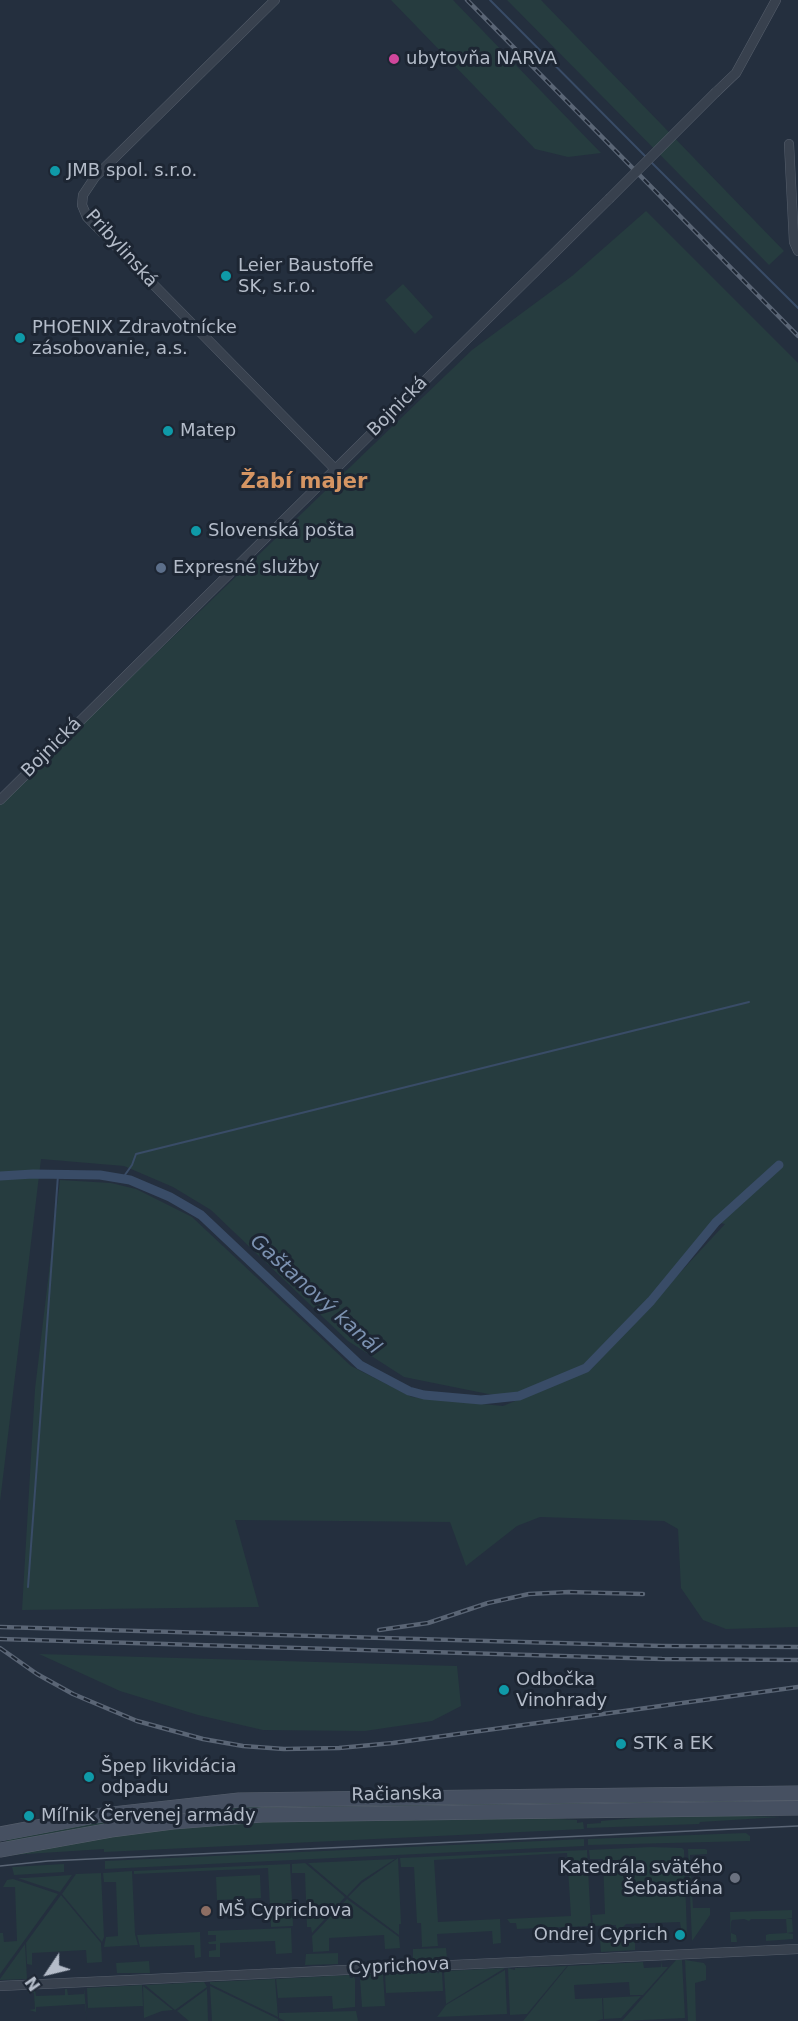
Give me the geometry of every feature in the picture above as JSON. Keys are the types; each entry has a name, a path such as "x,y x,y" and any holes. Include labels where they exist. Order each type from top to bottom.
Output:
{"main road":[{"name":"Račianska","path":"0,1834 95,1816 239,1800 791,1793 798,1804"},
{"name":"Račianska","path":"0,1850 117,1829 262,1815 798,1808"}],"street":[{"name":"Pribylinská","path":"275,0 95,177 86,188 82,205 87,217 335,469"},
{"name":"Bojnická","path":"0,800 736,73 776,0"},
{"path":"789,144 794,242 798,251"},
{"name":"Cyprichova","path":"0,1986 798,1949"}],"green space":[{"path":"391,0 453,0 601,153 568,157 535,149"},
{"path":"507,0 541,0 784,251 769,265"},
{"path":"646,211 798,363 798,1627 726,1629 703,1620 681,1588 678,1529 664,1521 540,1517 517,1526 466,1566 450,1522 235,1520 259,1607 22,1610 35,1389 60,1180 111,1183 136,1189 192,1217 351,1366 412,1397 503,1406 590,1370 725,1224 716,1222 651,1301 586,1368 513,1399 404,1377 348,1341 211,1210 173,1187 124,1166 41,1159 0,1502 0,803 472,350 572,276"},
{"path":"403,284 433,317 415,334 385,300"},
{"path":"39,1654 457,1666 461,1706 432,1721 365,1731 263,1730 198,1715 120,1691"},
{"path":"782,1800 782,1803 303,1809 7,1844 6,1838 59,1827 253,1804"},
{"path":"660,1816 781,1817 700,1822 699,1824 587,1828 587,1824 601,1823 601,1821"},
{"path":"521,1817 577,1820 577,1823 583,1822 584,1829 104,1852 104,1849 11,1855 10,1853 97,1837 249,1821"},
{"path":"746,1833 750,1836 750,1841 588,1845 588,1839"},
{"path":"584,1839 584,1846 105,1869 105,1861"},
{"path":"682,1848 684,1850 687,1935 682,1935 680,1922 626,1924 622,1928 625,1936 616,1937 616,1925 593,1926 592,1915 605,1914 603,1859 590,1859 589,1850"},
{"path":"688,1849 707,1850 707,1854 690,1855 693,1908 710,1908 710,1915 692,1941"},
{"path":"587,1850 591,1926 517,1929 516,1923 510,1923 507,1919 571,1916 567,1853 434,1860 438,1922 500,1919 501,1943 493,1944 492,1931 437,1934 438,1946 422,1947 421,1923 417,1923 414,1867 401,1867 400,1858"},
{"path":"398,1858 401,1924 399,1924 399,1935 348,1897 362,1883"},
{"path":"395,1859 361,1881 347,1896 308,1863"},
{"path":"305,1863 345,1897 312,1933 311,1927 307,1927 305,1873 292,1873 292,1864"},
{"path":"64,1864 64,1872 14,1875 12,1867"},
{"path":"290,1864 292,1900 286,1901 292,1901 293,1926 271,1927 268,1868 134,1874 134,1871"},
{"path":"132,1871 135,1934 138,1945 104,1947 106,1937 118,1936 116,1882 104,1882 103,1873"},
{"path":"101,1873 104,1937 102,1942 62,1894 76,1874"},
{"path":"72,1875 60,1892 18,1878 24,1878"},
{"path":"260,1875 261,1898 217,1900 216,1877"},
{"path":"13,1879 58,1894 0,1974 0,1933 3,1933 4,1942 17,1941 15,1887 3,1887 7,1880"},
{"path":"61,1895 101,1943 102,1962 87,1963 86,1950 32,1953 32,1965 27,1964 26,1943"},
{"path":"347,1899 399,1937 400,1948 385,1949 384,1935 329,1938 329,1951 313,1952 312,1936"},
{"path":"792,1910 792,1918 786,1918 792,1919 793,1932 787,1933 786,1919 732,1920 731,1933 736,1935 737,1942 731,1942 730,1912"},
{"path":"291,1928 292,1953 276,1954 275,1941 220,1943 220,1957 209,1957 209,1951 216,1950 216,1944 208,1942 216,1941 216,1935 208,1935 208,1931"},
{"path":"200,1932 201,1957 195,1958 194,1945 140,1947 137,1935"},
{"path":"793,1934 793,1939 766,1941 766,1935"},
{"path":"635,1939 635,1950 601,1952 600,1940"},
{"path":"25,1944 27,1979 0,1980 0,1979"},
{"path":"446,1948 447,1959 416,1960 413,1958 413,1949"},
{"path":"338,1953 338,1964 305,1965 306,1954"},
{"path":"676,1960 682,1960 685,2018 622,2021"},
{"path":"685,1960 704,1963 706,1966 706,1980 695,1983 696,2021 688,2021"},
{"path":"149,1961 150,1973 117,1973 116,1963"},
{"path":"661,1961 662,1967 668,1967 643,1995 630,1995 629,1982 574,1985 575,1999 602,1998 603,2019 596,2021 523,2021 568,1966 643,1962 644,1968 661,1967"},
{"path":"567,1966 527,2014 510,2015 508,1968 515,1970 515,1968"},
{"path":"505,1968 446,2004 444,1971"},
{"path":"505,1970 507,2014 437,2017 446,2005"},
{"path":"442,1971 443,1991 386,1993 385,1974 437,1972 438,1974"},
{"path":"383,1974 385,2006 362,2007 361,1975"},
{"path":"349,1975 353,1978 353,1975 355,1979 355,2007 333,2009 332,1996 278,1998 276,1979"},
{"path":"275,1979 278,2017 210,1984 210,1982"},
{"path":"204,1982 207,1987 175,2010 145,1985"},
{"path":"142,1985 143,2006 88,2008 87,1988"},
{"path":"143,1986 173,2010 162,2011 144,2018"},
{"path":"210,1986 278,2019 278,2021 212,2021"},
{"path":"84,1988 87,2021 85,2004 36,2007 36,2012 29,2010 35,2009 34,1993 28,1993 29,1990 35,1990 36,1996 65,1995 65,1989 67,1989 68,1995 84,1994"},
{"path":"207,1989 208,2021 189,2021 177,2011"},
{"path":"641,1996 621,2018 604,2019 603,1998"},
{"path":"356,2011 358,2021 285,2021 279,2018 279,2013"}],"waterway":[{"path":"490,0 646,157"},
{"path":"650,161 798,308"},
{"path":"122,1179 132,1165 136,1154 749,1002"},
{"name":"Gaštanový kanál","path":"0,1176 100,1175 130,1180 170,1197 201,1215 360,1365 409,1391 424,1395 481,1400 519,1396 586,1368 651,1301 716,1222 779,1165"},
{"path":"28,1587 58,1175"}],"tram line":[{"path":"0,1866 48,1861 798,1826"}],"railway":[{"path":"467,0 798,336"},
{"path":"379,1630 428,1623 488,1603 529,1594 569,1592 643,1594"},
{"path":"0,1627 662,1646 798,1647"},
{"path":"0,1639 662,1659 798,1660"},
{"path":"0,1648 37,1674 73,1694 137,1721 203,1739 243,1746 284,1749 339,1748 393,1743 798,1687"}],"place":[{"name":"ubytovňa NARVA","path":"394,59"},
{"name":"JMB spol. s.r.o.","path":"55,171"},
{"name":"Leier Baustoffe SK, s.r.o.","path":"226,276"},
{"name":"PHOENIX Zdravotnícke zásobovanie, a.s.","path":"20,338"},
{"name":"Matep","path":"168,431"},
{"name":"Slovenská pošta","path":"196,531"},
{"name":"Expresné služby","path":"161,568"},
{"name":"Odbočka Vinohrady","path":"504,1690"},
{"name":"STK a EK","path":"621,1744"},
{"name":"Špep likvidácia odpadu","path":"89,1777"},
{"name":"Míľnik Červenej armády","path":"29,1816"},
{"name":"Katedrála svätého Šebastiána","path":"735,1878"},
{"name":"MŠ Cyprichova","path":"206,1911"},
{"name":"Ondrej Cyprich","path":"680,1935"}],"district":[{"name":"Žabí majer","path":"304,483"}]}
